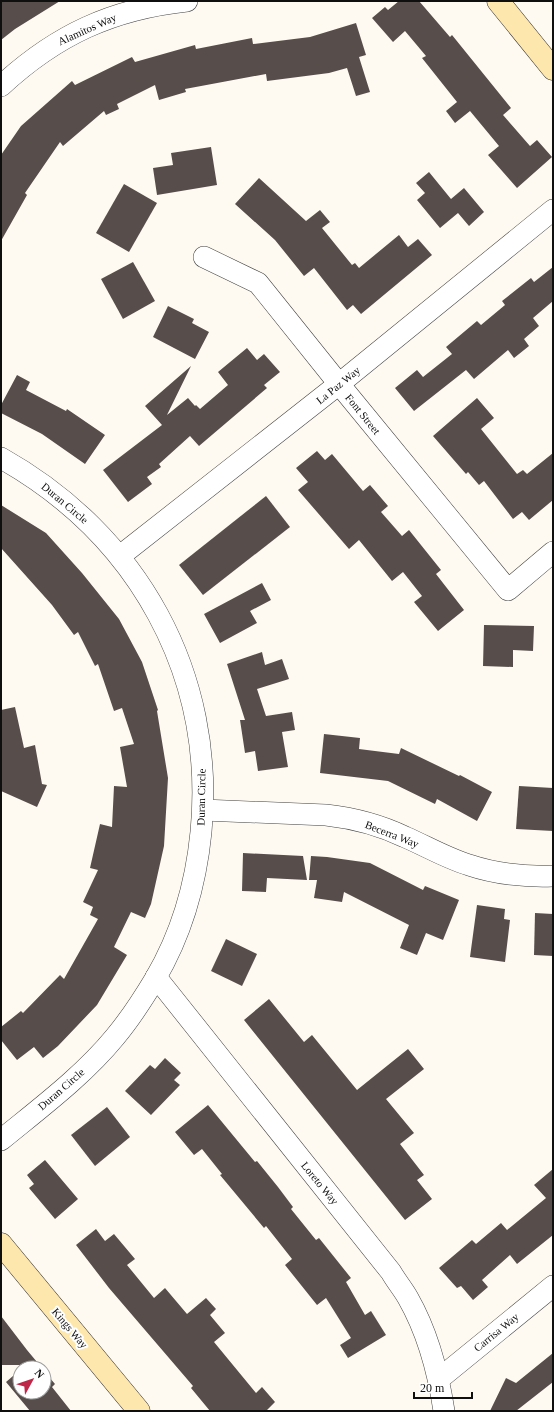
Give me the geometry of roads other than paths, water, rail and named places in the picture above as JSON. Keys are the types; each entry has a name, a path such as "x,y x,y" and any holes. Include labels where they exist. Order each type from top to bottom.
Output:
{"street":[{"name":"Alamitos Way","path":"1,86 20,68 44,50 70,35 100,21 131,11 162,4 187,1"},
{"path":"498,1 553,69"},
{"name":"La Paz Way","path":"120,556 339,384 553,210"},
{"name":"Font Street","path":"204,257 258,283 508,590 553,552"},
{"name":"Duran Circle","path":"1,458 36,479 68,503 97,530 120,556 146,593 176,652 189,689 198,728 202,768 203,810 198,854 190,893 178,931 156,977 130,1018 114,1038 77,1077 1,1140"},
{"name":"Becerra Way","path":"203,810 343,817 376,825 404,836 444,856 469,865 495,872 535,876 553,876"},
{"name":"Loreto Way","path":"156,977 391,1272 408,1297 421,1324 433,1357 439,1379 444,1411"},
{"name":"Kings Way","path":"1,1244 139,1411"},
{"name":"Carrisa Way","path":"439,1379 553,1286"}]}
